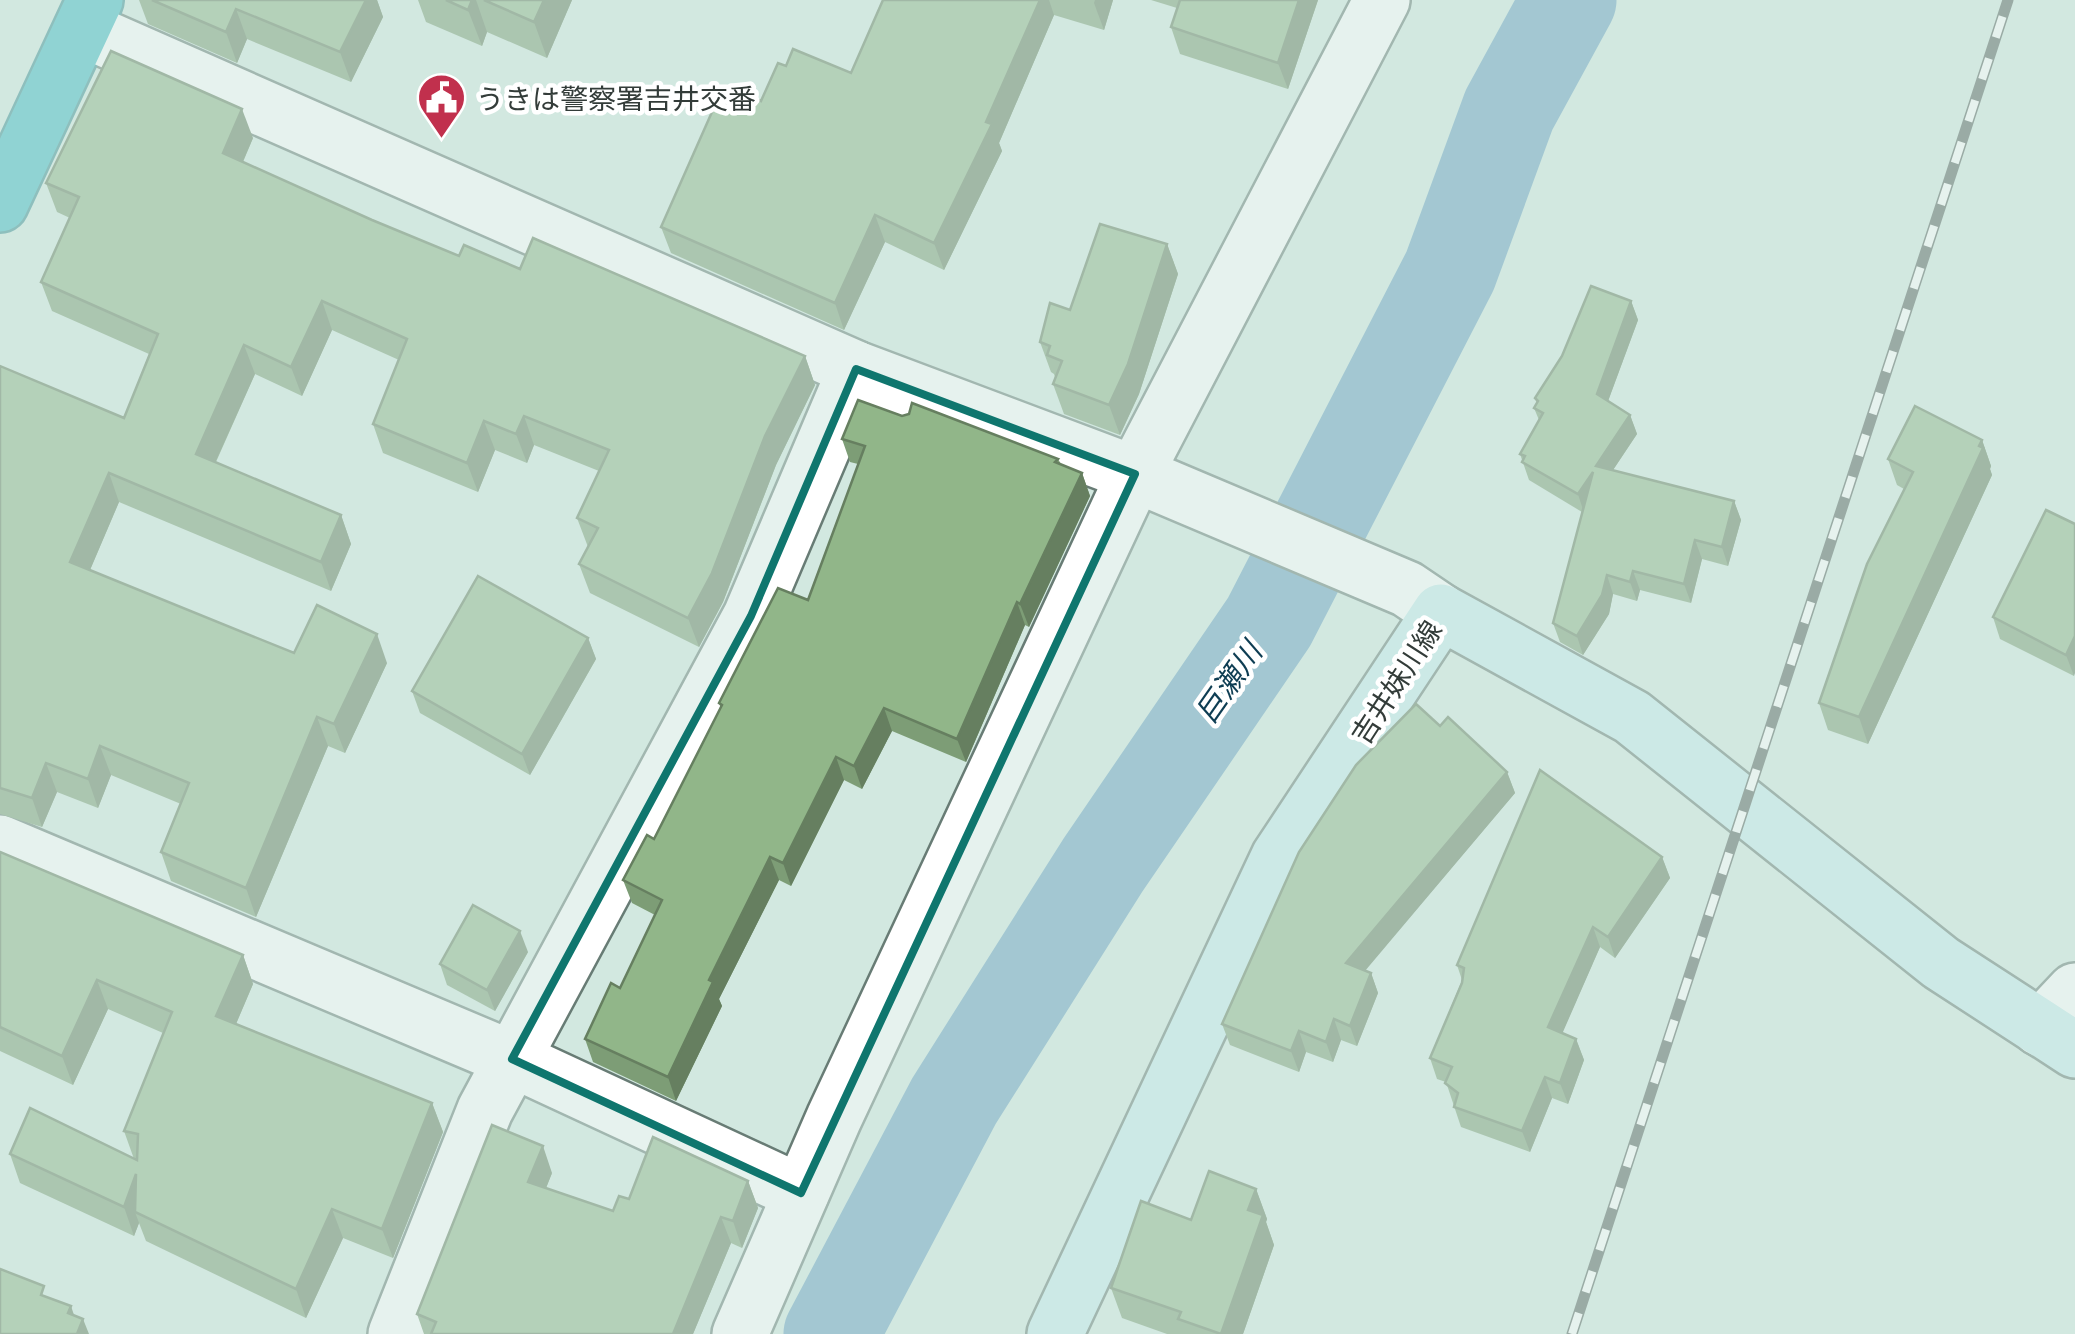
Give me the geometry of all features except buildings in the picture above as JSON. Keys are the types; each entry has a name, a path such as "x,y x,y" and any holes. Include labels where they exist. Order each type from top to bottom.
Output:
{"highway":[{"path":"0,204 14,136 89,14"}],"main road":[{"name":"吉井妹川線","path":"1056,1334 1279,857 1424,601 1632,717 1941,963 2063,1023"}],"street":[{"path":"740,1334 801,1193 1382,0"},
{"path":"89,14 856,369 1150,481 1424,601"},
{"path":"396,1334 486,1110 750,616 856,369"},
{"path":"0,843 512,1059 801,1193"}],"highlighted area":[{"path":"856,369 1135,474 801,1193 512,1059 751,616"}],"waterway":[{"name":"巨瀬川","path":"831,1334 954,1101 1103,865 1269,622 1450,271 1509,110 1569,0"}],"railway":[{"path":"1572,1334 2008,0"}],"place":[{"name":"うきは警察署吉井交番","path":"441,140"}]}
